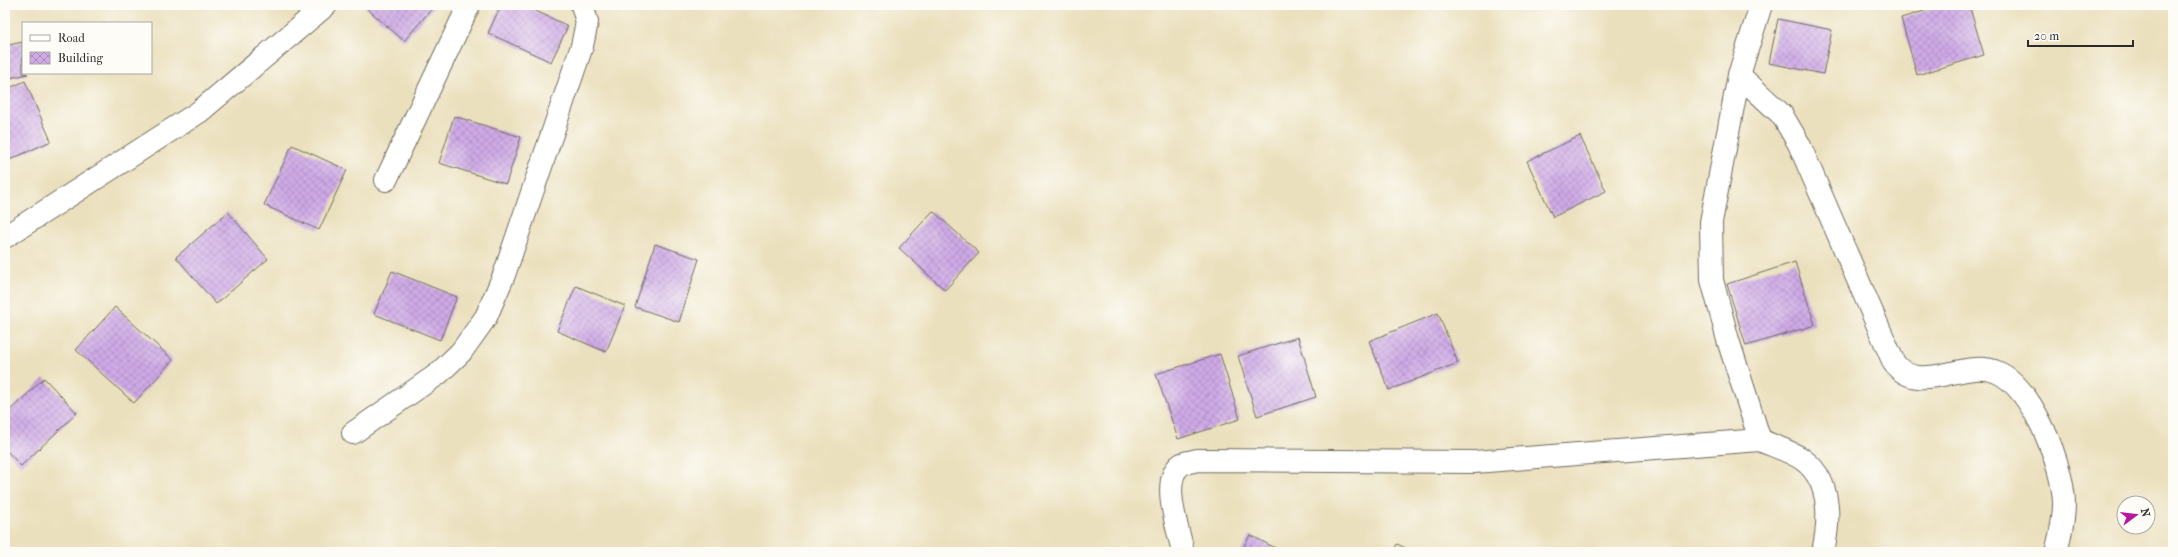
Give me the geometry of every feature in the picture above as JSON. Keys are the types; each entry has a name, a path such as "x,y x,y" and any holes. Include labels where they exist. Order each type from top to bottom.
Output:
{"street":[{"path":"5,237 199,112 326,5"},
{"path":"386,180 469,5"},
{"path":"353,433 438,374 461,352 486,317 504,275 582,46 587,22 582,5"},
{"path":"1760,5 1739,75 1711,222 1712,280 1728,340 1760,440"},
{"path":"1739,75 1782,115 1799,144 1894,363 1901,372 1912,377 1922,378 1971,369 1997,372 2019,388 2036,412 2049,442 2060,475 2064,504 2061,535 2056,552"},
{"path":"1183,552 1170,491 1172,476 1181,464 1196,460 1474,462 1760,440 1802,459 1819,475 1827,497 1826,537 1823,552"}],"building":[{"path":"363,5 435,5 404,41"},
{"path":"501,5 523,5 568,26 551,62 488,33"},
{"path":"1944,5 1969,5 1984,55 1917,75 1901,18"},
{"path":"1778,19 1832,30 1823,74 1769,63"},
{"path":"22,42 22,74 28,74 5,79 5,46"},
{"path":"25,81 51,141 5,162 5,90"},
{"path":"454,116 521,137 506,184 439,163"},
{"path":"1580,136 1606,191 1553,217 1527,161"},
{"path":"292,145 347,170 319,230 264,205"},
{"path":"933,211 979,253 945,290 899,248"},
{"path":"228,212 268,259 216,304 176,257"},
{"path":"655,244 699,259 679,322 635,307"},
{"path":"1795,262 1815,325 1746,346 1727,284"},
{"path":"392,271 457,297 440,340 374,314"},
{"path":"576,286 625,306 606,352 557,331"},
{"path":"115,307 173,360 134,403 76,350"},
{"path":"1438,313 1458,363 1389,390 1369,341"},
{"path":"1298,337 1316,397 1257,416 1238,356"},
{"path":"1220,354 1240,419 1178,439 1156,374"},
{"path":"44,378 77,413 21,466 5,449 5,415"},
{"path":"1250,535 1283,552 1241,552"},
{"path":"1397,544 1414,552 1393,552"}]}
